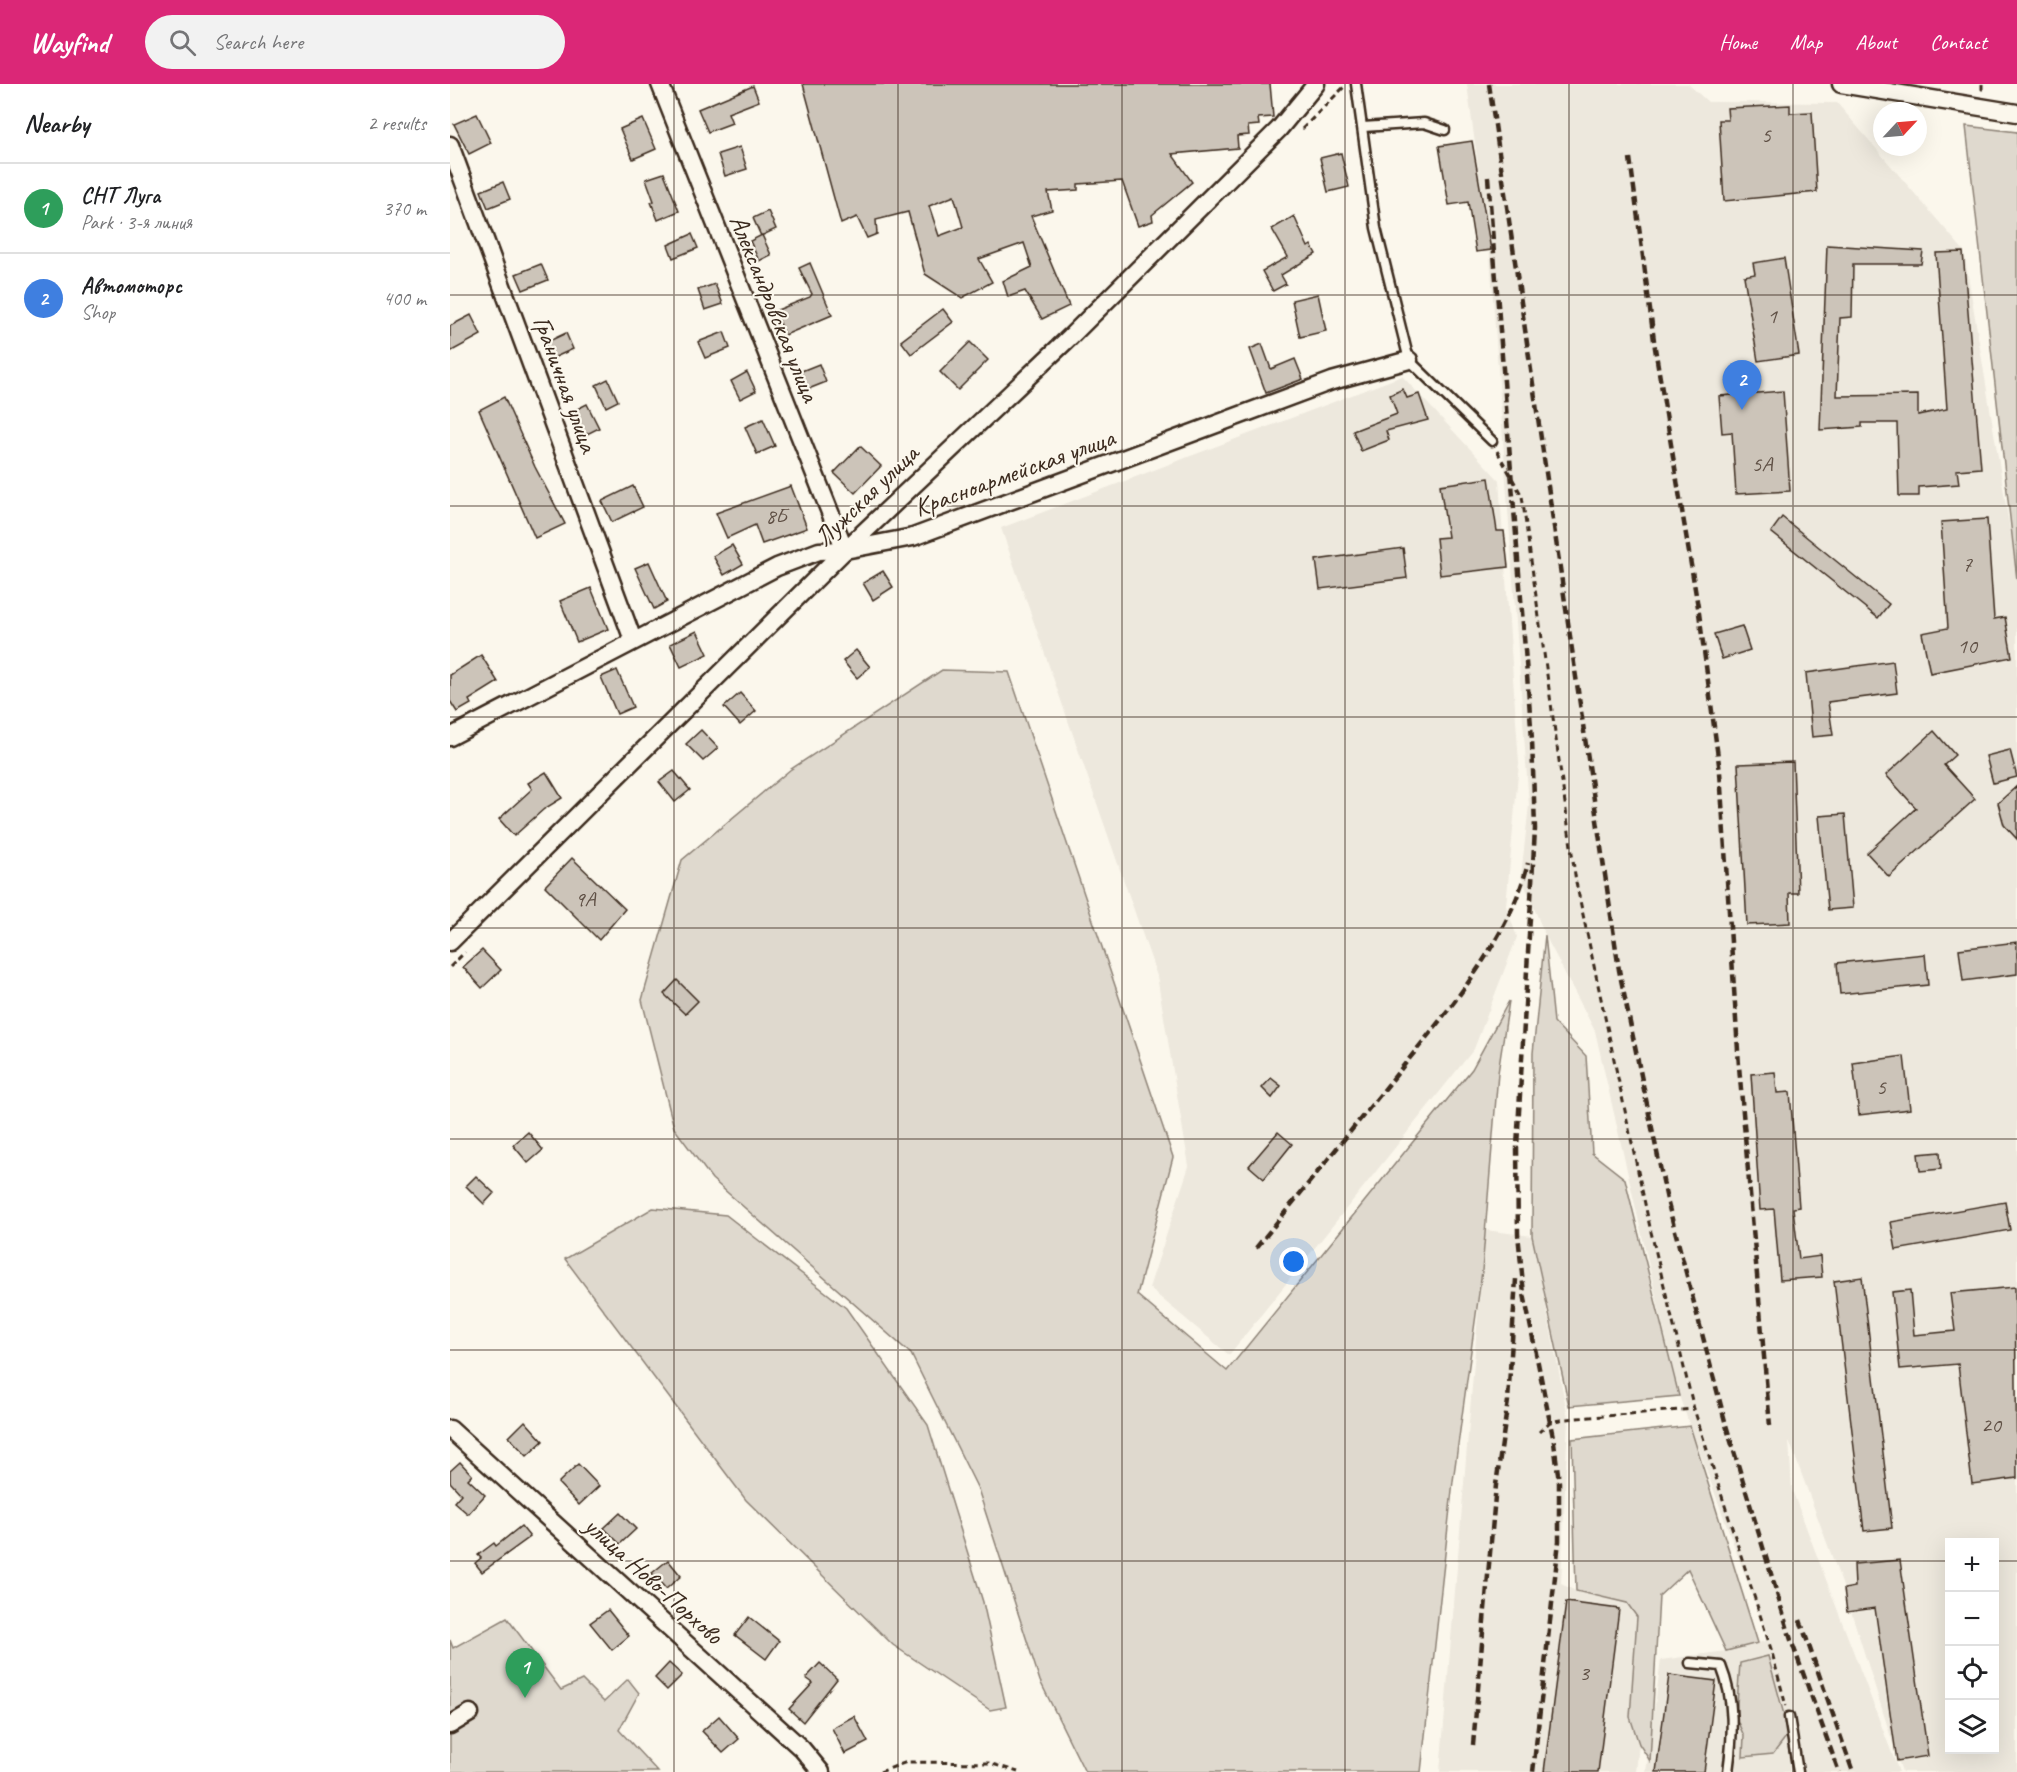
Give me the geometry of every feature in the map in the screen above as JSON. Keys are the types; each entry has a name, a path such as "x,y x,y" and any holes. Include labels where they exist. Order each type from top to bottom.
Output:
{"street":[{"name":"Александровская улица","path":"660,84 845,550"},
{"name":"Лужская улица","path":"450,942 845,550 1070,337 1279,129 1316,84"},
{"path":"1841,84 2017,113"},
{"name":"Граничная улица","path":"450,145 633,640"},
{"name":"Красноармейская улица","path":"450,737 777,567 819,551 845,550 913,537 1332,381 1409,360"},
{"name":"улица Ново-Порхово","path":"450,1429 794,1741 821,1772"},
{"path":"450,1725 470,1713"}],"lane":[{"path":"1356,84 1376,228 1409,360 1492,441"},
{"path":"1363,127 1424,123 1445,130"},
{"path":"1690,1663 1721,1666 1730,1688 1733,1734 1728,1772"},
{"path":"1789,1717 1798,1772"}],"path":[{"path":"1982,84 1982,89 1994,91"},
{"path":"1492,441 1522,496 1576,882 1651,1232 1694,1409 1771,1649 1789,1717"},
{"path":"1539,1432 1550,1422 1565,1419 1694,1409"},
{"path":"880,1772 907,1762 989,1763 1018,1772"}],"shaded area":[{"path":"1467,84 1688,84 1708,102 1837,103 1873,145 1873,156 1882,156 1964,251 2017,572 2017,1772 1902,1772 1844,1589 1789,1440 1792,1490 1899,1772 1646,1772 1661,1660 1726,1651 1769,1640 1679,1396 1595,1031 1545,935 1521,876 1529,805 1490,256"},
{"path":"1966,126 2017,132 2017,580"},
{"path":"1402,376 1499,480 1519,763 1506,906 1517,937 1474,1049 1229,1355 1149,1288 1189,1166 1157,976 1001,528"},
{"path":"942,670 1009,672 1173,1157 1137,1295 1227,1371 1472,1069 1509,1001 1498,1073 1482,1271 1453,1481 1421,1772 1085,1772 1040,1681 978,1489 911,1354 712,1179 674,1128 642,1000 682,860 791,769"},
{"path":"1545,935 1554,1022 1586,1056 1592,1153 1625,1179 1679,1396 1569,1406 1532,1236 1533,1053"},
{"path":"653,1208 726,1215 846,1308 928,1425 983,1602 1006,1707 990,1710 893,1645 746,1500 565,1259"},
{"path":"1485,1230 1532,1236 1568,1417 1561,1584 1576,1591 1627,1603 1637,1617 1630,1717 1639,1744 1636,1772 1440,1772"},
{"path":"1690,1426 1758,1643 1726,1651 1688,1569 1659,1596 1650,1761 1639,1744 1630,1717 1637,1617 1627,1603 1576,1591 1572,1439"},
{"path":"507,1618 561,1690 582,1680 604,1702 628,1679 639,1693 619,1730 658,1772 450,1772 450,1640 453,1648"},
{"path":"1768,1656 1789,1733 1773,1754 1743,1757 1744,1736 1736,1718 1740,1663"}],"building":[{"path":"803,84 1270,84 1273,117 1258,118 1259,125 1248,126 1249,135 1237,136 1238,148 1172,154 1192,182 1152,215 1153,221 1138,226 1122,181 1078,184 1078,190 1048,192 1052,210 1031,216 1069,306 1042,319 1025,291 1008,297 1003,281 1032,267 1024,243 979,259 992,282 962,298 925,274 908,212 876,220 877,234 867,238 857,217 841,224","holes":["954,196 963,227 939,236 929,206"]},
{"path":"753,86 759,101 728,113 732,123 708,132 698,109"},
{"path":"1790,105 1790,113 1812,112 1817,192 1724,201 1719,120 1728,120 1727,108"},
{"path":"477,114 491,143 469,154 454,124"},
{"path":"643,119 656,149 633,159 620,129"},
{"path":"1472,141 1491,250 1476,252 1468,202 1449,205 1439,146"},
{"path":"740,147 747,169 725,176 718,154"},
{"path":"1341,153 1349,187 1328,192 1320,158"},
{"path":"664,173 679,211 658,220 646,179"},
{"path":"503,182 510,199 488,208 481,191"},
{"path":"768,211 776,229 761,236 753,218"},
{"path":"1294,216 1308,247 1311,245 1316,254 1281,275 1286,284 1273,291 1262,271 1288,257 1272,229"},
{"path":"692,234 698,248 673,258 668,245"},
{"path":"762,235 771,255 759,261 750,241"},
{"path":"1827,245 1923,251 1921,264 1853,264 1852,317 1840,318 1837,396 1918,395 1918,415 1947,409 1936,253 1963,252 1981,468 1957,470 1959,484 1919,487 1919,496 1899,496 1897,423 1862,423 1862,427 1820,430"},
{"path":"1784,258 1799,355 1758,361 1744,276 1755,274 1753,263"},
{"path":"810,263 832,315 785,335 775,311 810,297 812,294 799,268"},
{"path":"541,264 548,280 523,290 516,274"},
{"path":"715,284 723,304 705,310 698,290"},
{"path":"1318,294 1326,331 1300,337 1292,300"},
{"path":"943,309 953,322 911,354 901,341"},
{"path":"471,315 481,335 450,352 450,326"},
{"path":"724,332 730,348 705,358 698,342"},
{"path":"566,333 573,349 551,359 545,343"},
{"path":"970,342 988,360 958,390 940,372"},
{"path":"1262,344 1271,369 1295,359 1303,379 1266,393 1250,349"},
{"path":"819,364 826,382 806,390 799,372"},
{"path":"747,372 756,391 740,399 731,381"},
{"path":"608,379 618,401 606,407 596,385"},
{"path":"1403,389 1407,398 1419,394 1428,420 1386,431 1389,440 1361,451 1353,431 1397,414 1390,395"},
{"path":"1783,391 1790,491 1736,494 1732,432 1722,433 1719,396"},
{"path":"504,397 535,467 565,524 535,538 479,410"},
{"path":"587,404 599,428 583,436 571,412"},
{"path":"763,419 775,446 757,454 745,427"},
{"path":"860,446 881,466 855,493 834,473"},
{"path":"1489,478 1497,531 1504,531 1508,567 1440,575 1436,538 1448,537 1440,485"},
{"path":"633,486 643,507 612,522 602,501"},
{"path":"791,486 807,528 762,544 755,525 727,538 716,513"},
{"path":"1782,517 1889,604 1878,618 1771,532"},
{"path":"1987,519 1994,619 2005,617 2012,657 1930,673 1922,633 1948,628 1941,522"},
{"path":"732,545 743,564 724,575 713,556"},
{"path":"1403,548 1407,578 1320,589 1316,560"},
{"path":"649,562 667,602 654,609 635,568"},
{"path":"883,571 893,587 873,600 863,583"},
{"path":"591,588 608,629 577,642 560,601"},
{"path":"1742,626 1750,650 1722,659 1714,634"},
{"path":"697,631 708,654 681,667 670,644"},
{"path":"856,650 870,667 857,678 843,661"},
{"path":"481,655 498,682 469,700 471,704 457,712 450,701 450,675"},
{"path":"1893,661 1897,693 1828,702 1833,735 1812,737 1806,673"},
{"path":"617,670 633,707 617,714 601,677"},
{"path":"740,693 756,711 740,725 724,707"},
{"path":"701,730 718,748 703,761 686,744"},
{"path":"1934,731 1955,755 1944,765 1975,799 1889,877 1867,853 1916,808 1886,775"},
{"path":"2010,750 2017,777 1993,783 1986,756"},
{"path":"1793,762 1798,893 1789,893 1790,923 1747,925 1738,764"},
{"path":"674,771 690,790 675,802 659,782"},
{"path":"546,772 562,798 544,809 514,836 499,819 532,789 528,783"},
{"path":"2017,786 2017,839 2004,825 1998,803"},
{"path":"1845,814 1853,908 1828,910 1819,816"},
{"path":"572,858 625,909 599,940 545,886"},
{"path":"2017,942 2017,974 1963,981 1959,949"},
{"path":"482,950 501,970 482,988 463,967"},
{"path":"1925,954 1928,985 1840,994 1837,963"},
{"path":"677,980 698,1001 685,1014 664,994"},
{"path":"1904,1056 1910,1109 1859,1115 1853,1063"},
{"path":"1775,1072 1777,1093 1790,1092 1799,1207 1793,1208 1799,1259 1820,1256 1822,1277 1780,1280 1774,1209 1760,1210 1751,1074"},
{"path":"1271,1078 1281,1086 1272,1098 1262,1088"},
{"path":"528,1132 543,1150 528,1163 513,1145"},
{"path":"1278,1132 1292,1144 1264,1179 1249,1166"},
{"path":"1940,1152 1941,1169 1920,1171 1918,1154"},
{"path":"476,1176 494,1193 484,1204 466,1186"},
{"path":"2005,1202 2010,1230 1896,1250 1891,1222"},
{"path":"1862,1277 1892,1528 1864,1531 1834,1281"},
{"path":"2015,1287 2017,1478 1972,1484 1958,1364 1900,1369 1892,1292 1910,1290 1914,1335 1955,1331 1950,1293"},
{"path":"525,1421 543,1441 527,1456 509,1437"},
{"path":"460,1462 472,1475 468,1479 485,1495 468,1514 454,1502 461,1494 450,1482 450,1471"},
{"path":"578,1464 599,1486 579,1505 558,1483"},
{"path":"620,1513 636,1529 620,1544 604,1528"},
{"path":"521,1526 530,1537 482,1572 475,1563 481,1558 478,1555 494,1543 496,1546"},
{"path":"668,1560 681,1576 666,1589 652,1573"},
{"path":"1900,1560 1928,1756 1897,1761 1875,1608 1847,1612 1844,1589 1855,1587 1854,1564"},
{"path":"1566,1602 1619,1609 1598,1772 1544,1772"},
{"path":"608,1610 629,1636 612,1650 590,1623"},
{"path":"749,1617 779,1641 766,1659 735,1635"},
{"path":"669,1663 682,1675 667,1690 655,1678"},
{"path":"820,1663 837,1679 803,1722 789,1709 813,1683 806,1678"},
{"path":"1669,1675 1716,1681 1704,1772 1656,1772"},
{"path":"719,1716 739,1739 723,1753 702,1731"},
{"path":"854,1716 868,1742 845,1754 832,1728"}],"railway":[{"path":"1489,84 1619,970 1667,1200 1726,1425 1791,1640 1839,1772"},
{"path":"1630,158 1655,348 1699,613 1720,772 1739,1066 1770,1426"},
{"path":"1488,177 1532,739 1535,829 1517,1147 1518,1234 1524,1294 1554,1442 1559,1482 1559,1541 1533,1772"},
{"path":"1256,1248 1429,1035 1470,980 1489,952 1505,922 1519,893 1528,863"},
{"path":"1473,1745 1496,1485 1508,1401 1516,1279"},
{"path":"1800,1620 1853,1772"}],"place":[{"name":"Автомоторс","path":"1742,410"},
{"name":"СНТ Луга","path":"525,1698"}]}
